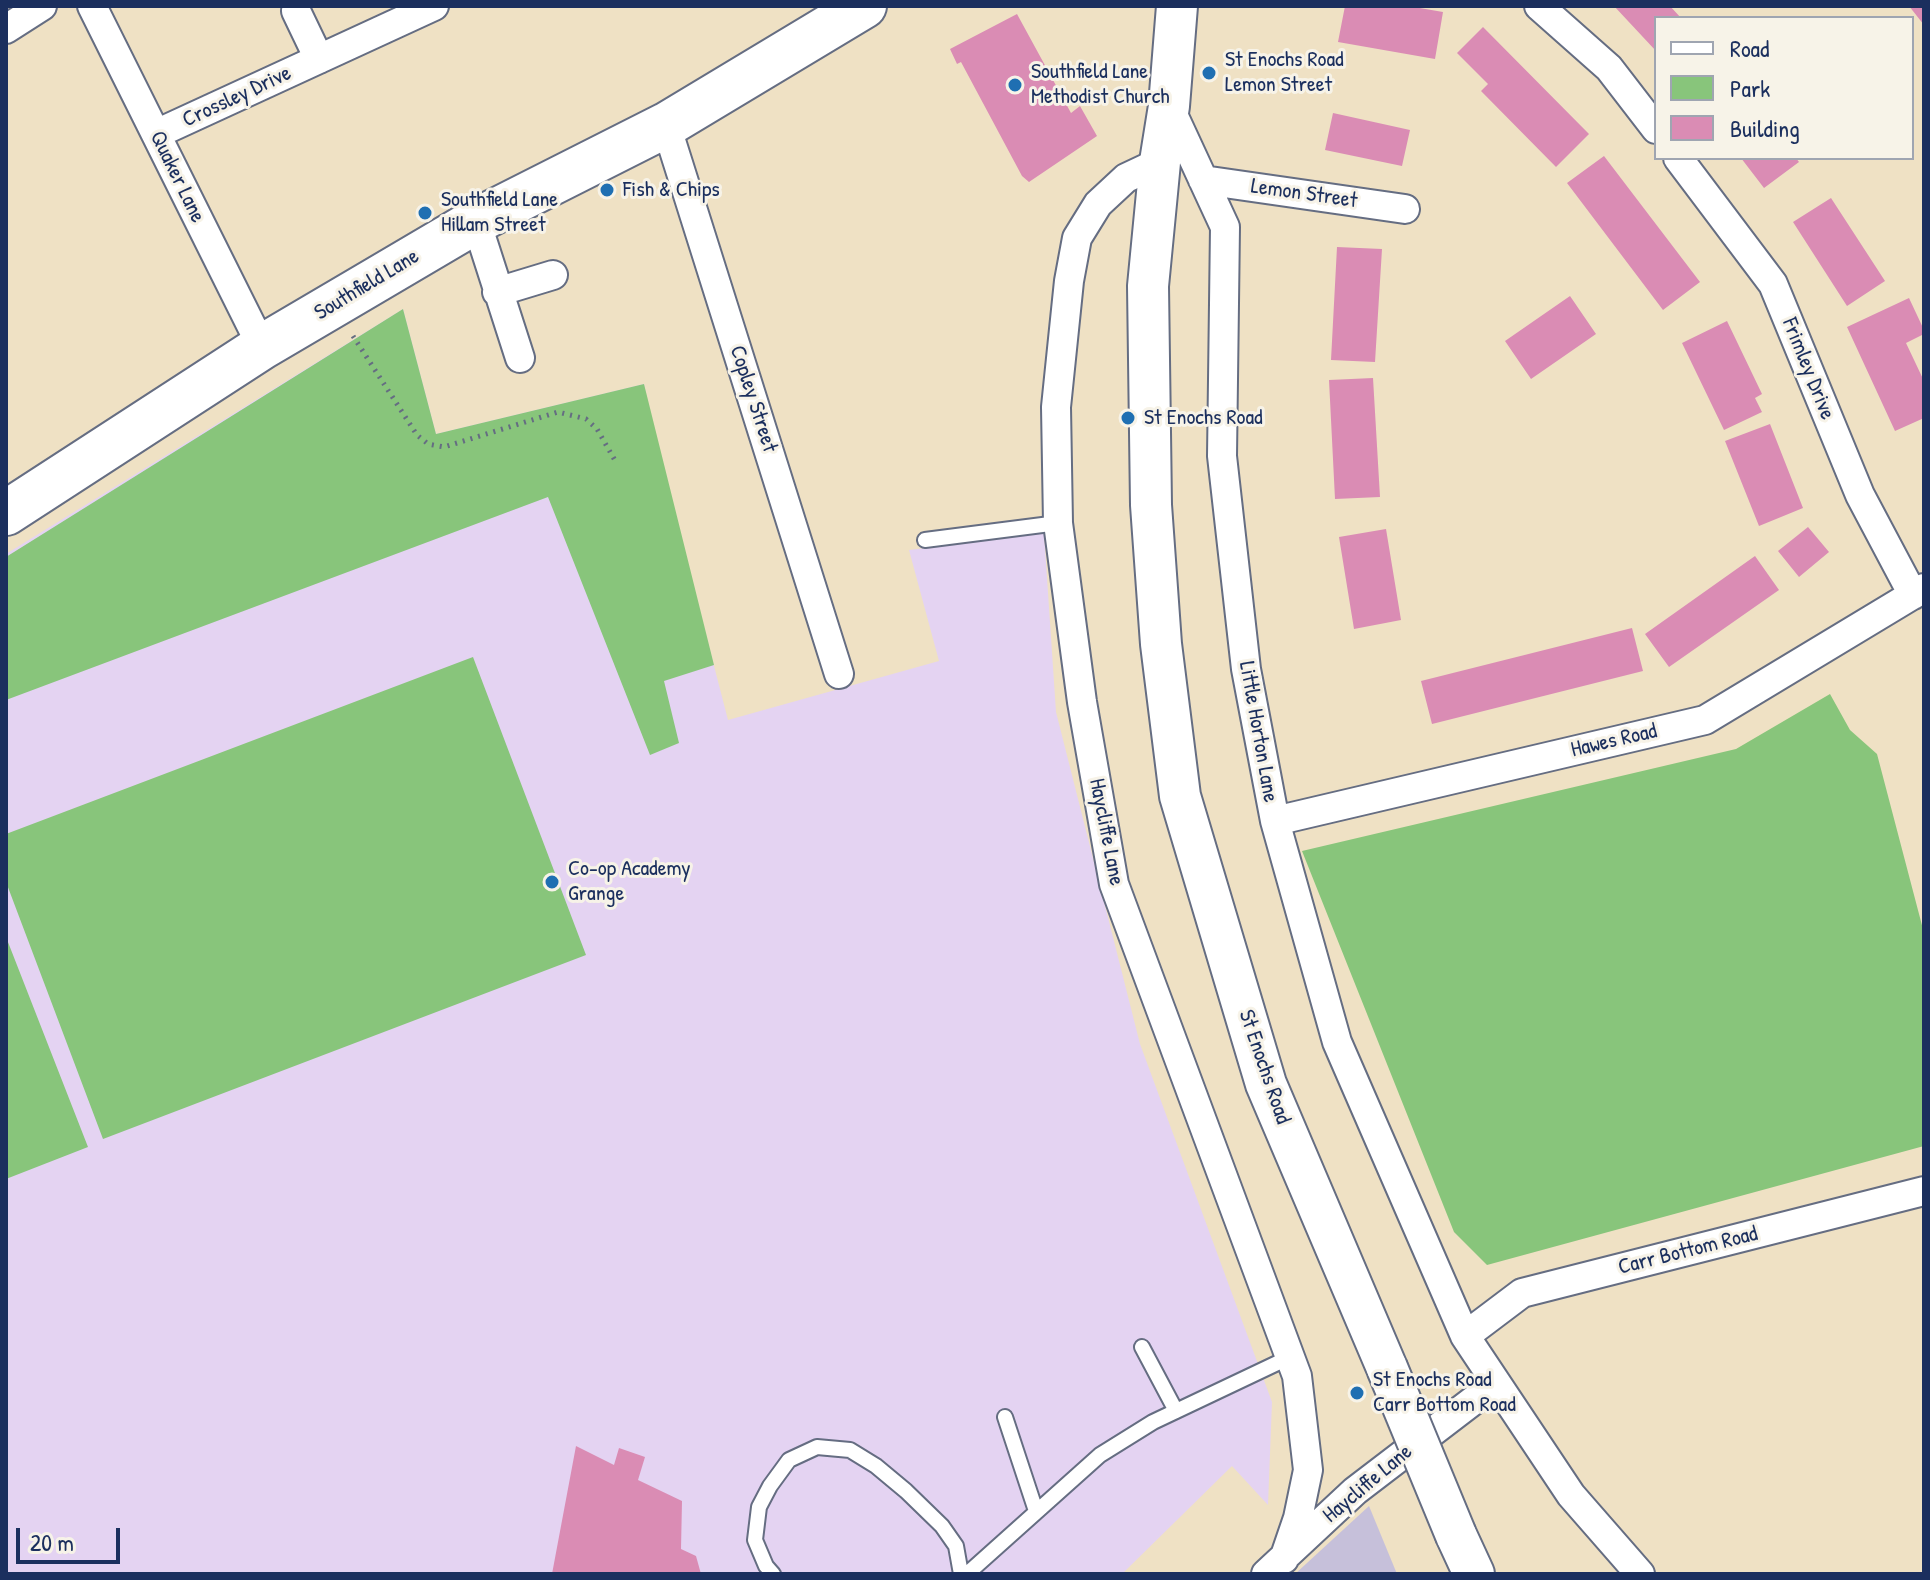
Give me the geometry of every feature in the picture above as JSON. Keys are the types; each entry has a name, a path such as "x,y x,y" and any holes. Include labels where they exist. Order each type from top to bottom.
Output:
{"main road":[{"name":"Southfield Lane","path":"6,513 262,347 476,221 666,125 864,6"}],"street":[{"path":"6,29 42,6"},
{"name":"Quaker Lane","path":"92,6 262,347"},
{"name":"Crossley Drive","path":"156,134 434,6"},
{"name":"St Enochs Road","path":"1177,6 1148,286 1151,505 1161,644 1180,796 1266,1084 1474,1574"},
{"path":"1539,6 1609,68 1654,126"},
{"name":"Crossley Drive","path":"296,11 319,59"},
{"name":"Little Horton Lane","path":"1169,106 1225,227 1222,456 1246,669 1275,821 1337,1042 1465,1336 1571,1495 1640,1574"},
{"name":"Copley Street","path":"666,125 839,674"},
{"name":"Frimley Drive","path":"1680,160 1773,284 1860,495 1919,591"},
{"name":"Haycliffe Lane","path":"1160,162 1126,178 1098,204 1077,238 1069,281 1056,407 1058,523 1082,702 1114,884 1297,1376 1308,1470 1298,1518 1275,1566"},
{"name":"Lemon Street","path":"1203,180 1405,209"},
{"path":"476,221 520,358"},
{"path":"497,292 553,275"},
{"name":"Hawes Road","path":"1275,821 1705,720 1919,591"},
{"name":"Carr Bottom Road","path":"1465,1336 1522,1293 1924,1191"},
{"name":"Haycliffe Lane","path":"1275,1566 1355,1491 1495,1384"}],"lane":[{"path":"925,540 1058,523"},
{"path":"1142,1347 1176,1411"},
{"path":"773,1574 766,1566 755,1540 759,1507 789,1460 817,1447 850,1450 876,1466 906,1491 942,1526 956,1546 964,1574 1100,1455 1176,1411 1290,1357"},
{"path":"1005,1417 1036,1511"}],"path":[{"path":"347,326 417,435 428,444 444,447 558,412 586,419 597,429 617,464"}],"shaded area":[{"name":"Co-op Academy Grange","path":"403,309 436,434 644,384 653,430 728,720 939,661 909,550 1044,533 1056,712 1140,1044 1272,1402 1268,1505 1232,1466 1122,1574 6,1574 6,554"},
{"path":"1369,1506 1397,1574 1295,1574"}],"green space":[{"path":"403,309 436,434 644,384 714,665 664,681 679,743 650,755 548,497 6,700 6,557"},
{"path":"473,657 586,955 103,1139 6,882 6,834"},
{"path":"1830,694 1850,730 1877,754 1924,933 1924,1146 1487,1265 1454,1232 1302,851 1736,749"},
{"path":"6,937 88,1147 6,1179"}],"building":[{"path":"1345,6 1408,6 1443,12 1435,59 1338,42"},
{"path":"1614,6 1670,6 1679,16 1654,16 1654,49"},
{"path":"1909,6 1924,6 1924,25"},
{"name":"Southfield Lane Methodist Church","path":"1017,14 1071,113 1080,106 1097,136 1029,182 1022,176 961,62 957,64 950,49"},
{"path":"1483,27 1589,134 1556,167 1481,91 1488,84 1457,53"},
{"path":"1333,113 1410,130 1402,166 1325,150"},
{"path":"1604,156 1700,282 1663,310 1567,183"},
{"path":"1743,160 1798,160 1799,162 1764,188"},
{"path":"1831,198 1885,281 1847,306 1793,222"},
{"path":"1337,247 1382,249 1375,362 1331,360"},
{"path":"1570,296 1596,334 1531,379 1505,341"},
{"path":"1909,298 1924,330 1924,334 1906,343 1924,381 1924,418 1895,431 1847,327"},
{"path":"1727,321 1762,394 1755,398 1762,412 1724,430 1682,343"},
{"path":"1373,378 1380,497 1335,499 1329,380"},
{"path":"1770,424 1803,508 1759,526 1725,441"},
{"path":"1808,527 1829,552 1799,577 1778,551"},
{"path":"1386,529 1401,620 1354,629 1339,537"},
{"path":"1755,556 1779,590 1669,667 1645,634"},
{"path":"1632,628 1643,671 1432,724 1421,681"},
{"path":"576,1446 614,1465 619,1448 645,1457 638,1480 682,1501 681,1549 696,1556 701,1574 552,1574"}],"place":[{"name":"St Enochs Road Lemon Street","path":"1209,73"},
{"name":"Southfield Lane Methodist Church","path":"1015,85"},
{"name":"Fish & Chips","path":"607,190"},
{"name":"Southfield Lane Hillam Street","path":"425,213"},
{"name":"St Enochs Road","path":"1128,418"},
{"name":"Co-op Academy Grange","path":"552,882"},
{"name":"St Enochs Road Carr Bottom Road","path":"1357,1393"}]}
